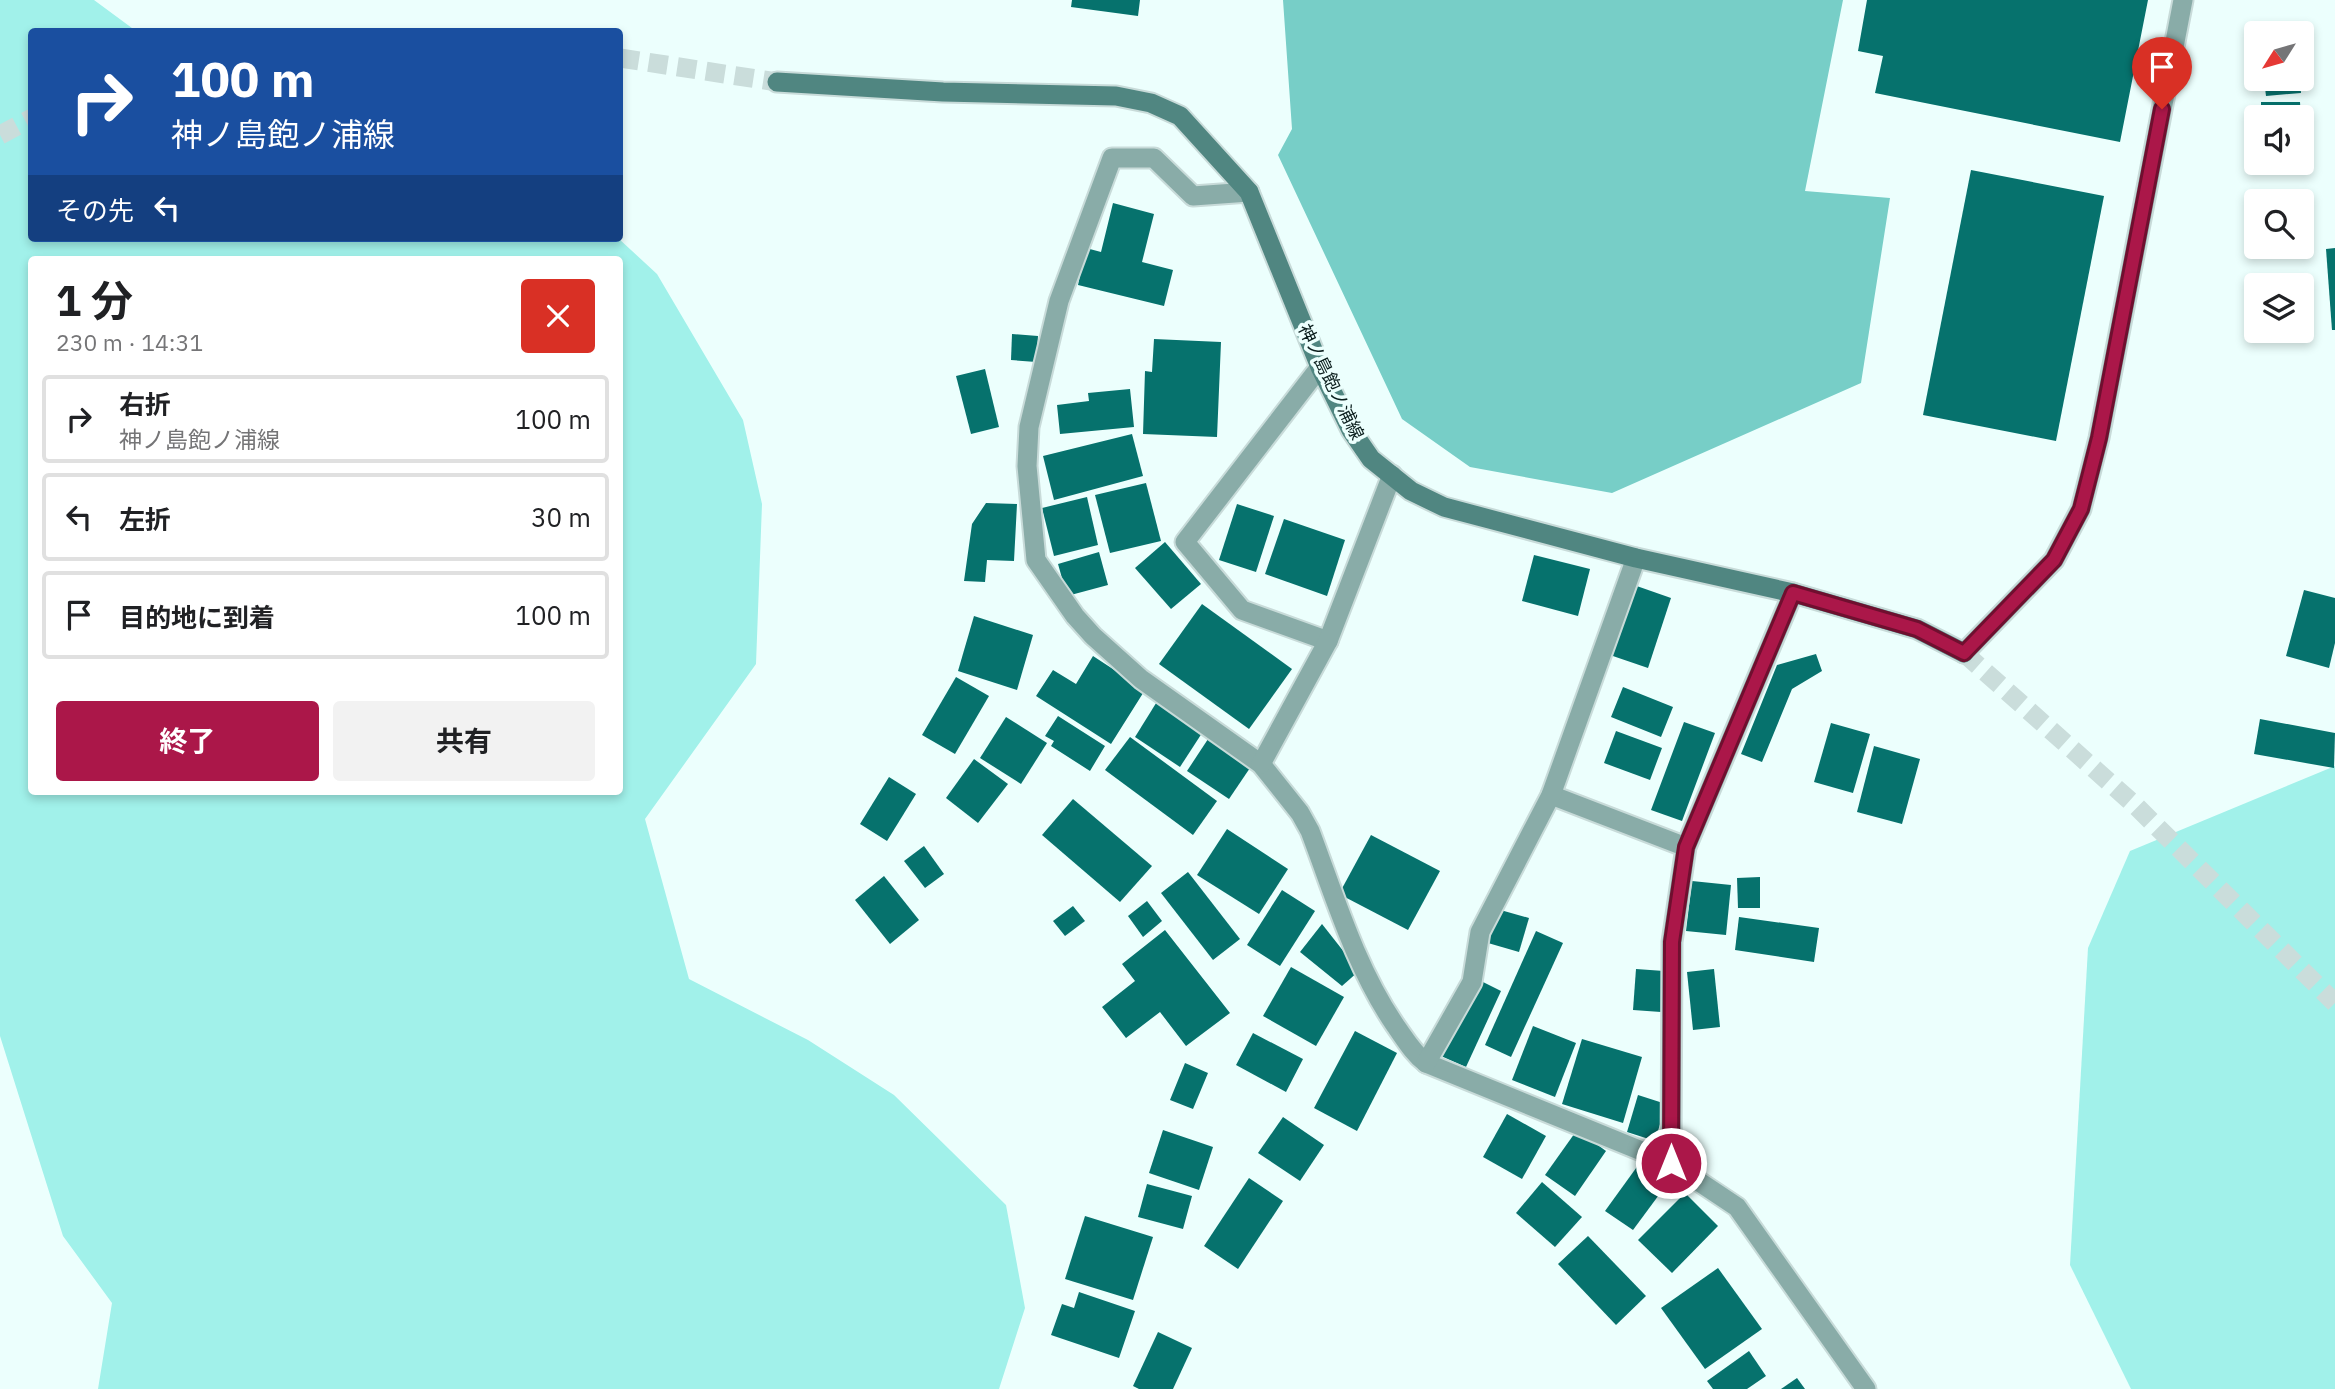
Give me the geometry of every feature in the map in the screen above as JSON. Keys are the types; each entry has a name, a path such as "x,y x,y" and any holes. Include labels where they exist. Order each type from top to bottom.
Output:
{"main road":[{"name":"神ノ島飽ノ浦線","path":"777,82 943,92 1116,96 1151,103 1180,116 1248,192 1320,367 1351,430 1371,459 1411,491 1444,507 1636,558 1793,593 1917,629 1964,653"}],"street":[{"path":"1964,653 2054,560 2081,509 2099,438 2183,0"},
{"path":"1248,192 1193,196 1154,158 1112,158 1059,301 1029,427 1027,466 1036,560 1075,616 1093,636 1141,679 1261,764 1300,813 1310,831 1361,968 1386,1011 1416,1054 1426,1063 1671,1163 1737,1207 1867,1389"},
{"path":"1320,367 1185,542 1242,610 1328,641"},
{"path":"1261,764 1328,641 1392,475"},
{"path":"1426,1063 1472,982 1480,932 1551,795 1636,558"},
{"path":"1671,1163 1672,942 1686,847 1793,593"},
{"path":"1551,795 1686,847"}],"shaded area":[{"path":"0,0 94,0 132,28 28,28 28,242 622,242 657,274 743,420 762,504 756,664 645,819 689,979 808,1040 894,1095 1006,1205 1025,1308 999,1389 98,1389 112,1303 63,1236 0,1036"},
{"path":"1283,0 1843,0 1805,191 1890,198 1861,383 1612,493 1470,467 1402,419 1278,155 1292,129"},
{"path":"2335,766 2335,1389 2131,1389 2070,1265 2088,948 2130,851"}],"building":[{"path":"1072,0 1140,0 1138,16 1071,7"},
{"path":"1867,0 2148,0 2120,142 1875,93 1883,56 1858,51"},
{"path":"2265,91 2301,91 2301,93 2266,96"},
{"path":"2261,102 2300,102 2300,105 2261,105"},
{"path":"1971,170 2104,196 2056,441 1923,415"},
{"path":"1113,203 1154,214 1142,262 1173,270 1164,306 1078,285 1086,248 1101,252"},
{"path":"2335,248 2335,330 2332,330 2326,249"},
{"path":"1012,334 1038,336 1036,362 1011,360"},
{"path":"1154,339 1221,342 1217,437 1143,434 1145,371 1152,372"},
{"path":"985,369 999,427 971,434 956,376"},
{"path":"1130,389 1134,427 1060,434 1057,405 1089,401 1088,393"},
{"path":"1132,434 1143,476 1054,500 1043,456"},
{"path":"1146,483 1161,541 1110,553 1095,495"},
{"path":"1087,497 1098,545 1054,556 1042,508"},
{"path":"986,503 1017,504 1014,561 987,560 985,582 964,581 972,524"},
{"path":"1237,504 1274,516 1256,572 1219,560"},
{"path":"1284,519 1345,540 1327,596 1265,574"},
{"path":"1165,542 1201,584 1171,609 1135,568"},
{"path":"1099,552 1108,585 1067,596 1058,564"},
{"path":"1534,555 1590,569 1578,616 1522,601"},
{"path":"1631,584 1671,598 1648,668 1607,654"},
{"path":"2304,590 2335,598 2335,643 2329,668 2286,656"},
{"path":"1202,604 1292,669 1249,729 1159,664"},
{"path":"974,616 1033,635 1017,690 958,671"},
{"path":"1816,654 1822,671 1792,689 1762,762 1741,754 1777,665"},
{"path":"1093,656 1145,690 1111,744 1036,696 1053,670 1076,684"},
{"path":"956,677 989,696 955,754 922,735"},
{"path":"1623,687 1673,707 1661,737 1611,717"},
{"path":"1158,700 1204,730 1180,767 1135,737"},
{"path":"1058,716 1105,746 1090,771 1051,746 1054,741 1045,736"},
{"path":"1006,717 1047,743 1021,784 980,758"},
{"path":"2260,719 2335,733 2334,768 2254,754"},
{"path":"1684,722 1715,733 1682,821 1651,810"},
{"path":"1831,723 1870,734 1853,793 1814,782"},
{"path":"1616,731 1662,748 1650,780 1604,763"},
{"path":"1212,733 1254,762 1229,799 1187,771"},
{"path":"1130,737 1217,801 1193,835 1105,770"},
{"path":"1874,746 1920,759 1902,824 1857,812"},
{"path":"974,759 1008,784 978,823 946,798"},
{"path":"889,777 916,794 887,841 860,824"},
{"path":"1073,799 1152,866 1120,902 1042,835"},
{"path":"1227,829 1288,869 1259,914 1197,875"},
{"path":"1371,835 1440,871 1408,930 1339,894"},
{"path":"924,846 944,874 925,888 904,861"},
{"path":"1188,872 1240,939 1213,960 1161,893"},
{"path":"884,876 919,920 890,944 855,900"},
{"path":"1760,877 1760,908 1738,908 1737,878"},
{"path":"1692,881 1731,885 1726,935 1686,931"},
{"path":"1282,890 1315,911 1280,966 1247,945"},
{"path":"1147,901 1162,921 1143,937 1128,916"},
{"path":"1073,906 1085,921 1065,936 1053,921"},
{"path":"1497,909 1529,918 1519,952 1488,943"},
{"path":"1739,917 1819,928 1814,962 1735,950"},
{"path":"1322,924 1359,971 1342,986 1300,952"},
{"path":"1165,930 1230,1013 1186,1046 1160,1012 1126,1038 1102,1007 1135,981 1122,964"},
{"path":"1536,931 1563,943 1511,1057 1485,1045"},
{"path":"1291,967 1344,997 1316,1046 1263,1016"},
{"path":"1636,969 1664,971 1661,1012 1633,1010"},
{"path":"1714,969 1720,1027 1693,1030 1687,972"},
{"path":"1477,979 1501,991 1466,1067 1441,1056"},
{"path":"1533,1026 1576,1043 1555,1097 1512,1080"},
{"path":"1355,1031 1397,1053 1357,1131 1314,1108"},
{"path":"1253,1033 1303,1059 1286,1092 1236,1065"},
{"path":"1582,1039 1642,1057 1623,1123 1562,1104"},
{"path":"1185,1063 1208,1073 1193,1109 1170,1100"},
{"path":"1638,1095 1666,1104 1655,1141 1627,1132"},
{"path":"1507,1114 1546,1136 1522,1179 1483,1157"},
{"path":"1283,1117 1324,1145 1300,1181 1258,1153"},
{"path":"1163,1130 1213,1147 1199,1190 1149,1173"},
{"path":"1577,1130 1606,1151 1575,1196 1545,1175"},
{"path":"1639,1164 1667,1184 1633,1230 1605,1211"},
{"path":"1249,1178 1283,1201 1238,1269 1204,1246"},
{"path":"1542,1182 1582,1217 1555,1247 1516,1213"},
{"path":"1147,1184 1192,1196 1183,1229 1138,1217"},
{"path":"1685,1193 1718,1226 1672,1273 1638,1240"},
{"path":"1085,1216 1153,1237 1133,1300 1065,1279"},
{"path":"1588,1236 1646,1296 1616,1325 1558,1264"},
{"path":"1718,1268 1762,1329 1705,1369 1661,1308"},
{"path":"1079,1292 1135,1311 1119,1358 1051,1335 1062,1304 1074,1308"},
{"path":"1158,1332 1192,1348 1173,1389 1139,1389 1133,1386"},
{"path":"1749,1351 1766,1376 1747,1389 1713,1389 1707,1381"},
{"path":"1797,1378 1805,1389 1781,1389"}],"tunnel":[{"path":"623,58 777,82"},
{"path":"0,135 28,120"},
{"path":"1964,653 2137,807 2335,1003"}],"route":[{"path":"1671,1163 1672,942 1686,847 1793,593 1917,629 1964,653 2054,560 2081,509 2099,438 2162,109"}]}
